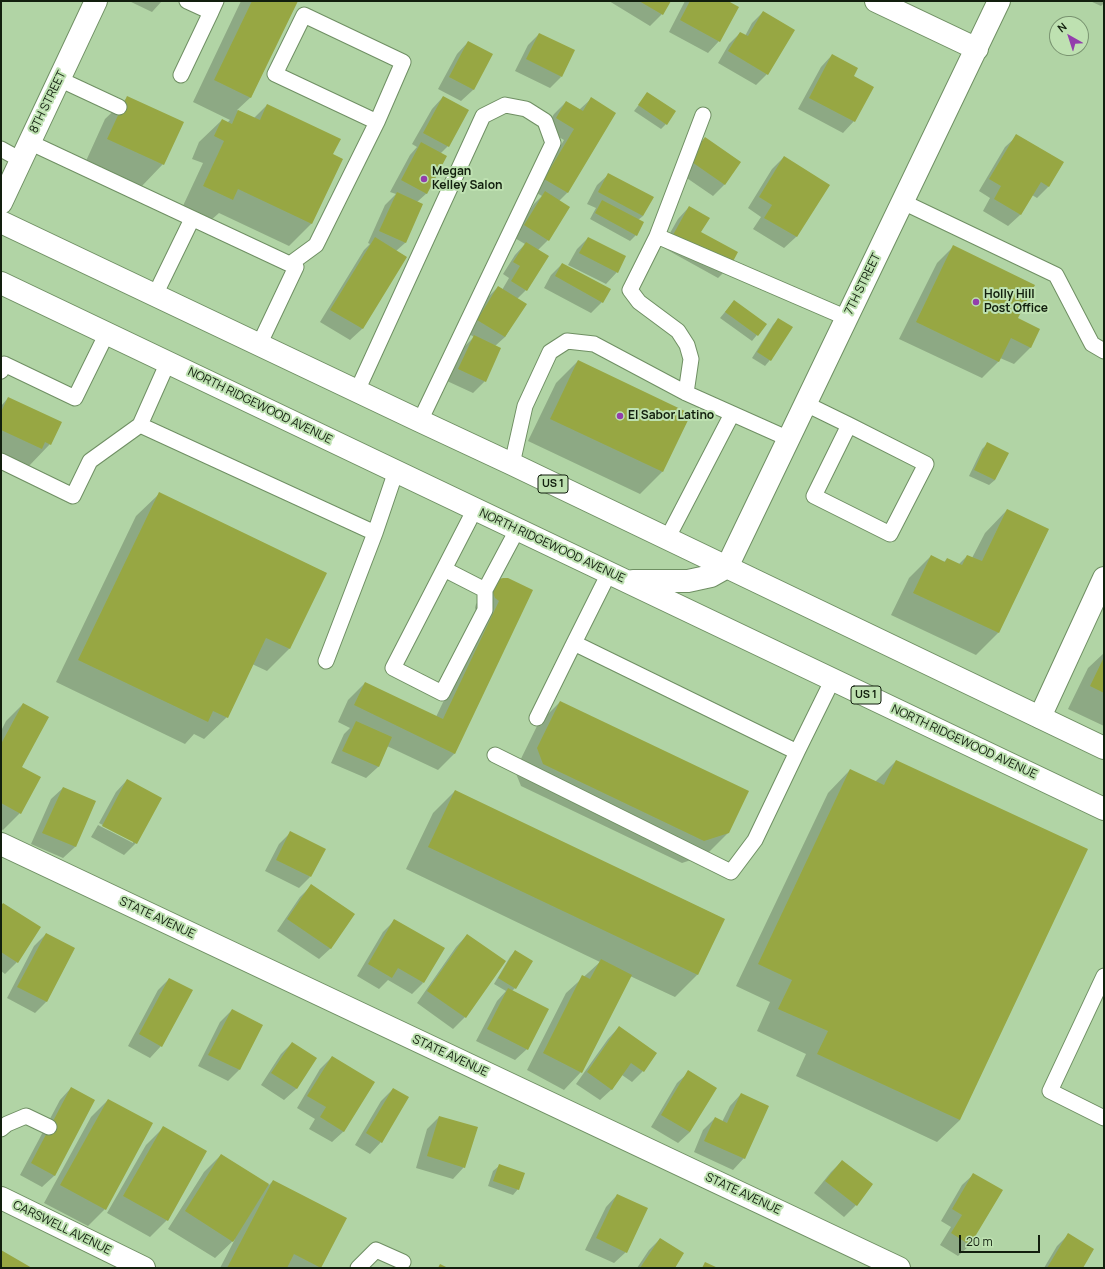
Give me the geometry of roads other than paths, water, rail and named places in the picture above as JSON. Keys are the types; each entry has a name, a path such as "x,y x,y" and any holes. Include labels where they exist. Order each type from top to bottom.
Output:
{"main road":[{"name":"8TH STREET","path":"1,203 96,1"},
{"path":"876,1 976,49"},
{"name":"7TH STREET","path":"727,567 999,1"},
{"name":"US 1","path":"1,222 512,464 1104,748"},
{"name":"NORTH RIDGEWOOD AVENUE","path":"1,283 1104,809"},
{"path":"618,577 688,581 711,576 727,567"},
{"path":"1040,717 1104,578"},
{"name":"STATE AVENUE","path":"1,844 899,1268"},
{"name":"CARSWELL AVENUE","path":"1,1198 144,1268"}],"lane":[{"path":"181,75 213,6 187,1"},
{"path":"290,264 316,245 377,122 403,62 304,15 275,74 377,122"},
{"path":"59,79 119,107"},
{"path":"357,391 483,116 505,106 526,109 545,121 553,142 420,421"},
{"path":"686,393 691,359 687,346 678,331 640,302 630,290 657,236 703,115"},
{"path":"1,149 25,151 192,219 296,267 259,345"},
{"path":"903,202 1056,275 1092,344 1104,351"},
{"path":"155,295 192,219"},
{"path":"657,236 847,318"},
{"path":"1,371 4,364 75,398 107,333"},
{"path":"512,464 528,399 550,352 567,341 594,344 686,393 789,438"},
{"path":"1,461 73,496 90,461 140,425 168,362"},
{"path":"806,404 849,425 926,464 890,534 814,496 849,425"},
{"path":"668,539 732,414"},
{"path":"140,425 375,533"},
{"path":"326,660 375,533 396,471"},
{"path":"476,509 393,668 442,693 485,610 485,590 517,530"},
{"path":"444,569 485,590"},
{"path":"538,718 574,643 618,577"},
{"path":"574,643 797,752"},
{"path":"495,755 730,872 755,840 833,679"},
{"path":"1104,976 1050,1091 1104,1118"},
{"path":"1,1129 7,1124 26,1116 48,1127"},
{"path":"358,1268 376,1250 403,1262"}],"place":[{"name":"Megan Kelley Salon","path":"424,179"},
{"name":"Holly Hill Post Office","path":"976,302"},
{"name":"El Sabor Latino","path":"620,416"}]}
